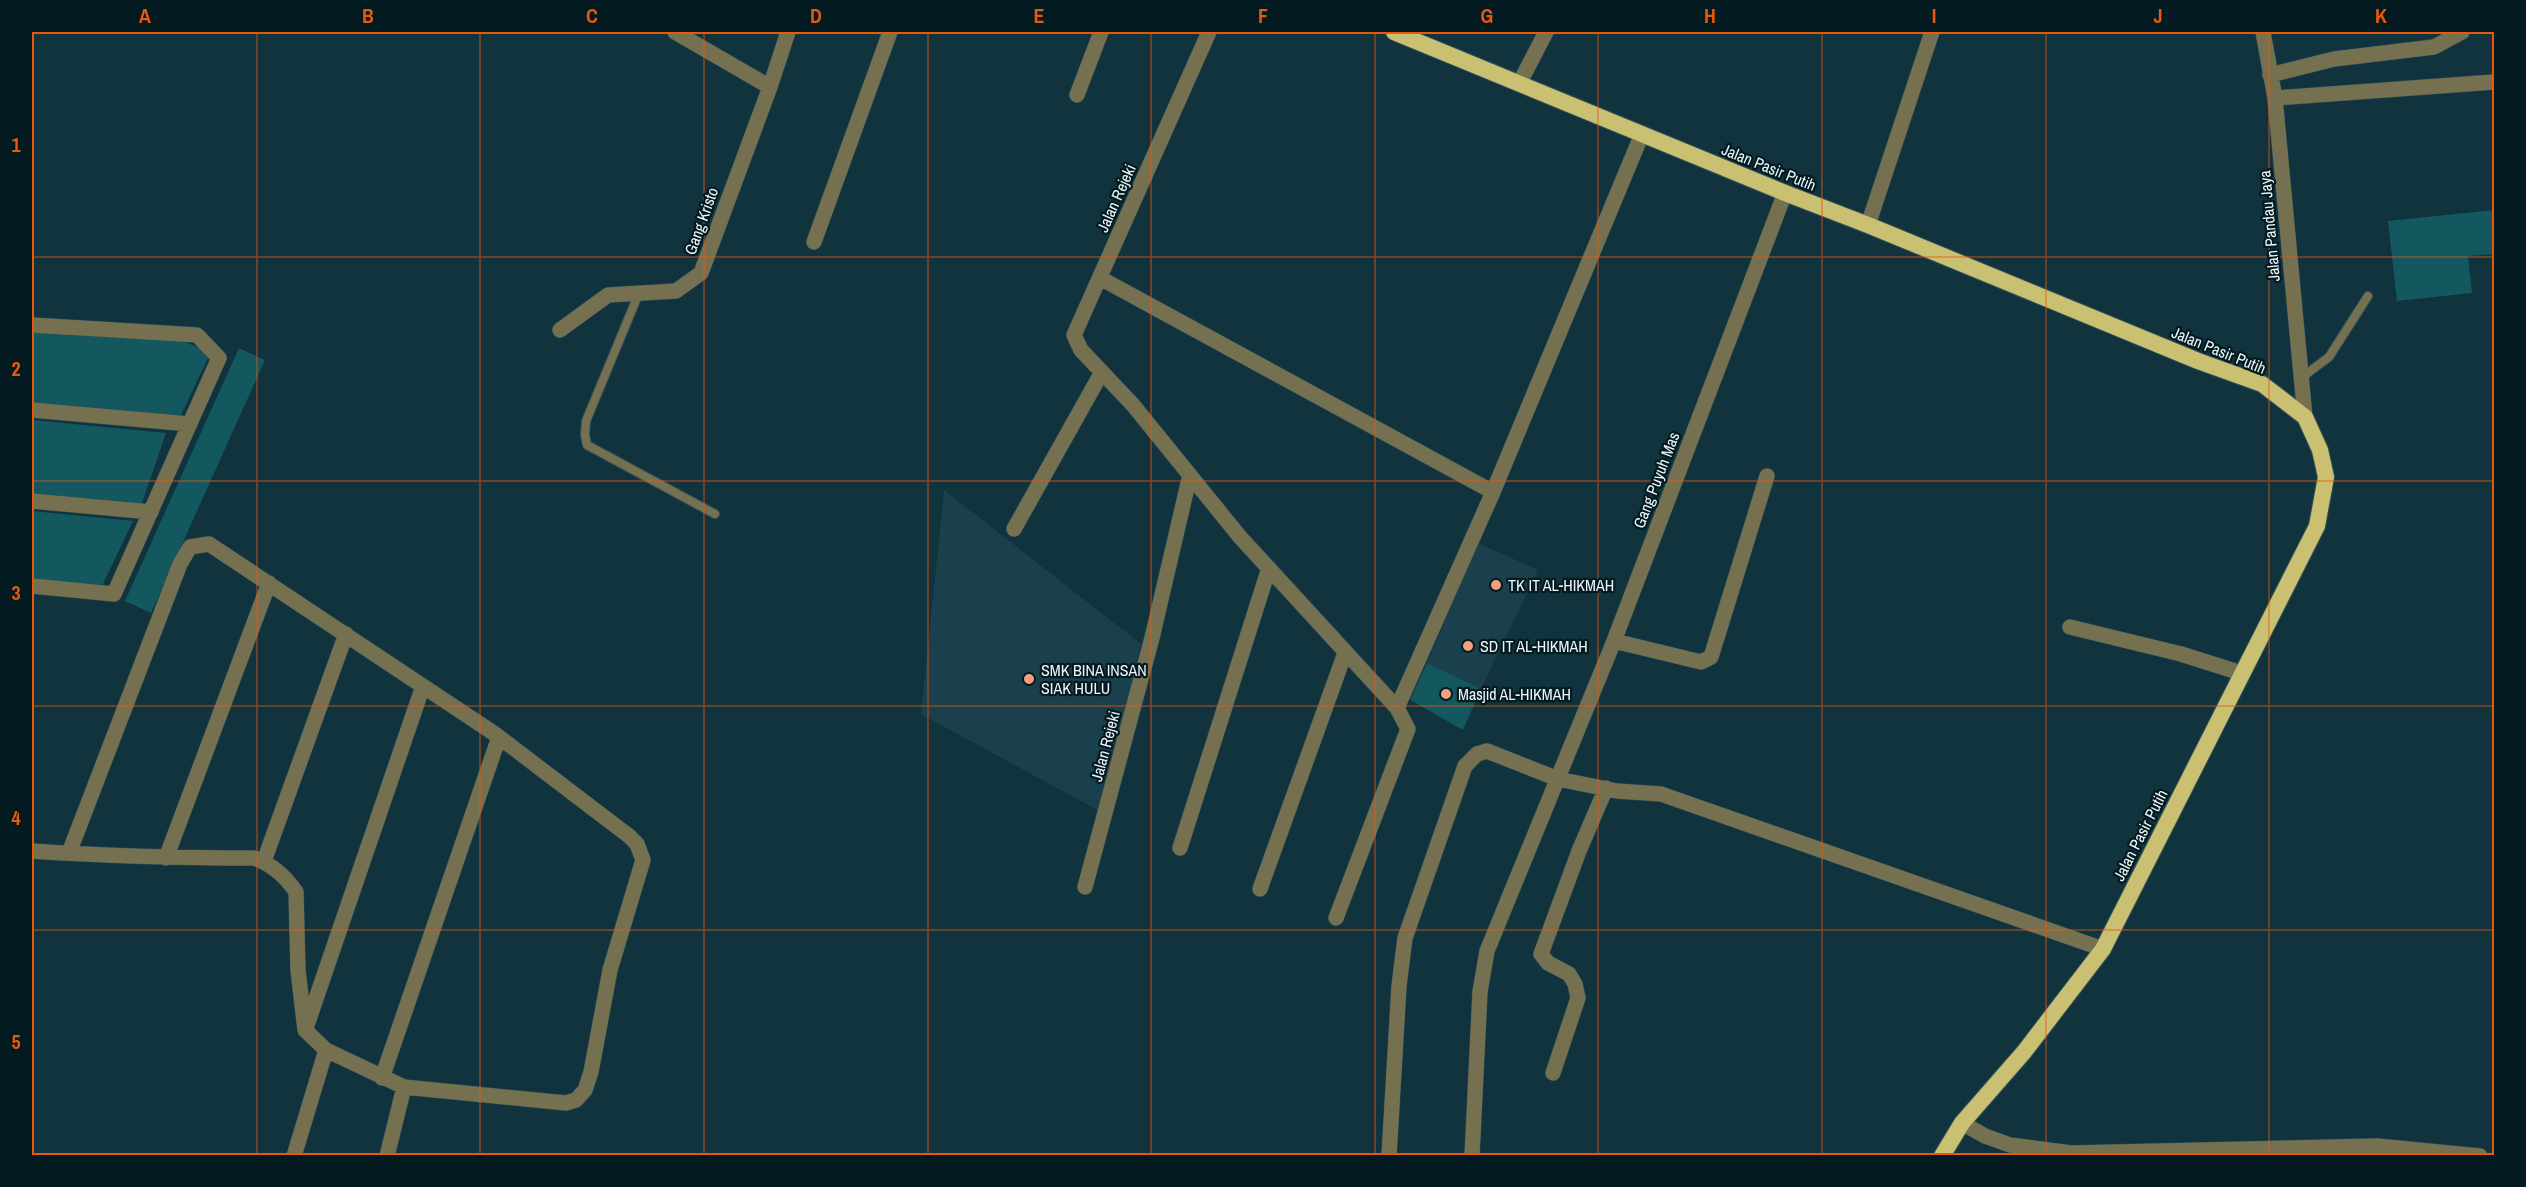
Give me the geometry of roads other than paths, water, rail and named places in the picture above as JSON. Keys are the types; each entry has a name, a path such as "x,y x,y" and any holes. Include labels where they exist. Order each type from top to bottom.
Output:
{"highway":[{"name":"Jalan Pasir Putih","path":"1394,32 1785,194 1868,225 2198,361 2262,384 2305,417 2320,450 2326,477 2317,526 2103,949 2024,1052 1962,1123 1942,1155"}],"street":[{"path":"675,32 770,87"},
{"name":"Gang Kristo","path":"560,330 604,297 612,294 676,291 701,273 788,32"},
{"path":"814,242 890,32"},
{"path":"1077,95 1101,32"},
{"name":"Jalan Rejeki","path":"1209,32 1074,335 1081,350 1133,405 1269,568 1397,708 1408,729 1407,737 1336,918"},
{"path":"1519,84 1546,32"},
{"path":"1868,225 1932,32"},
{"name":"Jalan Pandau Jaya","path":"2264,32 2275,98 2305,417"},
{"path":"2270,75 2334,59 2434,47 2462,32"},
{"path":"2275,98 2494,82"},
{"path":"1397,708 1493,492 1642,134"},
{"name":"Gang Puyuh Mas","path":"1472,1155 1480,992 1487,951 1614,641 1785,194"},
{"path":"1100,278 1493,492"},
{"path":"32,326 197,335 219,358 114,594 32,586"},
{"path":"1014,529 1102,372"},
{"path":"32,410 190,424"},
{"name":"Jalan Rejeki","path":"1084,887 1152,638 1190,474"},
{"path":"1614,641 1701,662 1711,657 1767,476"},
{"path":"32,501 151,512"},
{"path":"32,851 69,853 166,858 254,858 264,861 289,882 296,892 298,970 305,1030 326,1050 404,1087 566,1103 576,1100 585,1090 591,1072 610,970 643,860 637,844 629,836 495,734 209,544 190,547 176,575 69,853"},
{"path":"1180,848 1269,568"},
{"path":"166,858 269,584"},
{"path":"2070,627 2181,654 2241,673"},
{"path":"264,861 346,634"},
{"path":"1260,889 1345,653"},
{"path":"305,1030 423,686"},
{"path":"382,1078 498,740 495,734"},
{"path":"1389,1155 1399,986 1405,938 1465,766 1477,754 1487,751 1558,779 1606,788 1661,794 2103,949"},
{"path":"1553,1074 1578,998 1575,984 1569,974 1548,963 1541,954 1579,851 1606,788"},
{"path":"294,1155 326,1050"},
{"path":"387,1155 404,1087"},
{"path":"1962,1123 1985,1136 2010,1145 2071,1153 2377,1146 2480,1155"}],"lane":[{"path":"639,293 586,421 587,445 715,514"},
{"path":"2301,378 2329,357 2368,296"}],"place":[{"name":"TK IT AL-HIKMAH","path":"1496,585"},
{"name":"SD IT AL-HIKMAH","path":"1468,646"},
{"name":"SMK BINA INSAN SIAK HULU","path":"1029,679"},
{"name":"Masjid AL-HIKMAH","path":"1446,694"}]}
